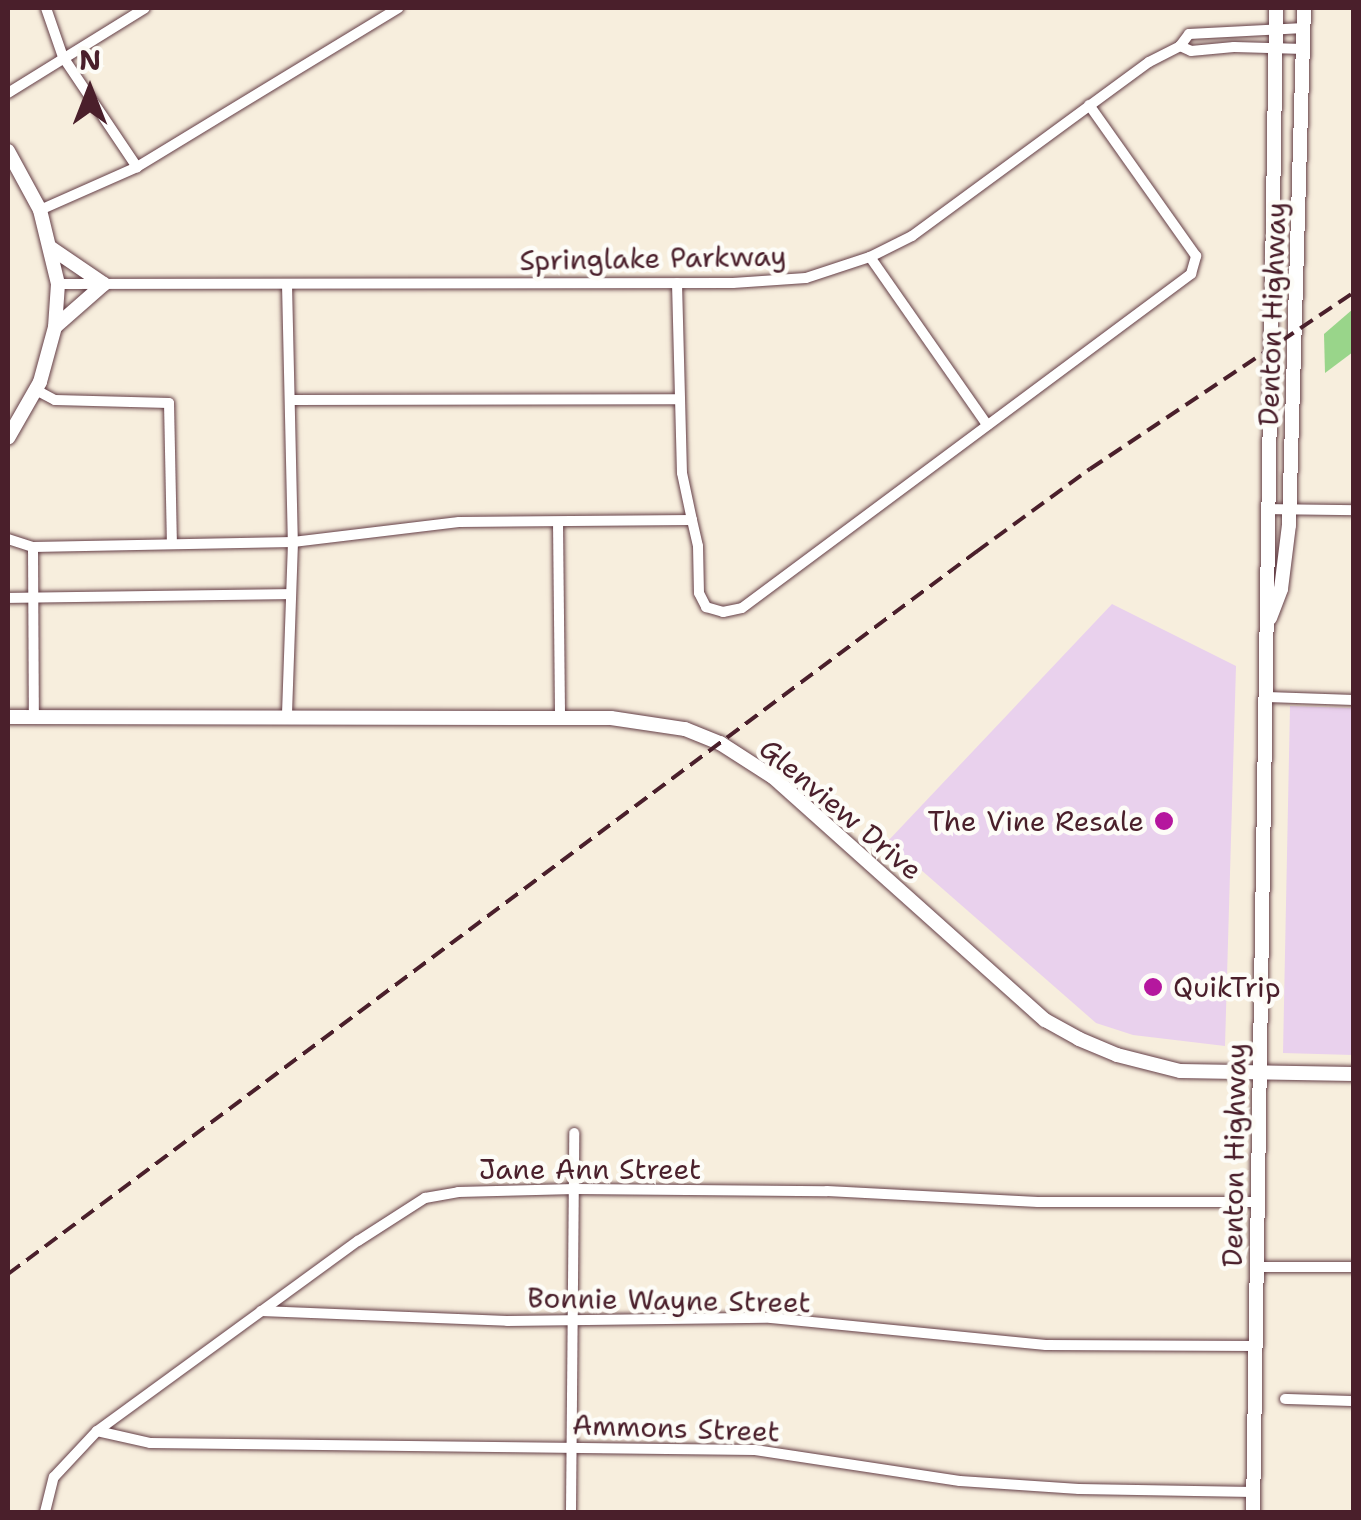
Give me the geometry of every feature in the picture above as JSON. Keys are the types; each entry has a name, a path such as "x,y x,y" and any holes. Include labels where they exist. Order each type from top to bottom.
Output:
{"main road":[{"name":"Denton Highway","path":"1253,1512 1270,619 1265,594 1276,8"},
{"name":"Denton Highway","path":"1270,619 1281,589 1290,510 1304,8"},
{"path":"8,151 40,210 58,284 55,327 36,390 8,438"},
{"path":"50,247 104,284 55,327"},
{"name":"Glenview Drive","path":"8,718 646,721 720,743 773,777 1045,1020 1079,1040 1150,1065 1260,1073 1354,1074"}],"street":[{"path":"46,8 63,58 137,166"},
{"path":"8,93 144,8"},
{"path":"40,210 137,166 400,8"},
{"name":"Springlake Parkway","path":"58,284 677,283 806,278 870,257 926,226 1089,105 1180,46 1188,34 1304,28"},
{"path":"1180,46 1190,51 1304,49"},
{"path":"677,283 682,473 698,546 700,593 706,606 722,612 742,608 1191,274 1196,256 1089,105"},
{"path":"870,257 987,425"},
{"path":"287,284 293,542 287,718"},
{"path":"36,390 55,400 168,403 172,544"},
{"path":"290,400 679,399"},
{"path":"1266,510 1354,510"},
{"path":"8,539 34,548 293,542 459,522 692,520"},
{"path":"558,522 560,718"},
{"path":"34,548 34,718"},
{"path":"8,598 290,594"},
{"path":"1267,698 1354,700"},
{"path":"571,1512 574,1133"},
{"name":"Jane Ann Street","path":"45,1512 54,1477 97,1431 260,1311 426,1198 458,1192 575,1189 826,1191 1038,1202 1259,1202"},
{"path":"1257,1267 1354,1267"},
{"name":"Bonnie Wayne Street","path":"260,1311 573,1321 771,1318 1046,1346 1256,1346"},
{"path":"1285,1399 1354,1401"},
{"name":"Ammons Street","path":"97,1431 150,1442 756,1450 960,1482 1253,1492"}],"shaded area":[{"path":"1112,604 1236,666 1225,1046 1133,1035 1096,1023 888,841"},
{"path":"1290,706 1353,708 1353,1055 1283,1053"}],"green space":[{"path":"1353,309 1353,352 1325,373 1324,334"}],"railway":[{"path":"8,1274 976,552 1090,469 1354,292"}],"place":[{"name":"The Vine Resale","path":"1164,821"},
{"name":"QuikTrip","path":"1153,987"}]}
